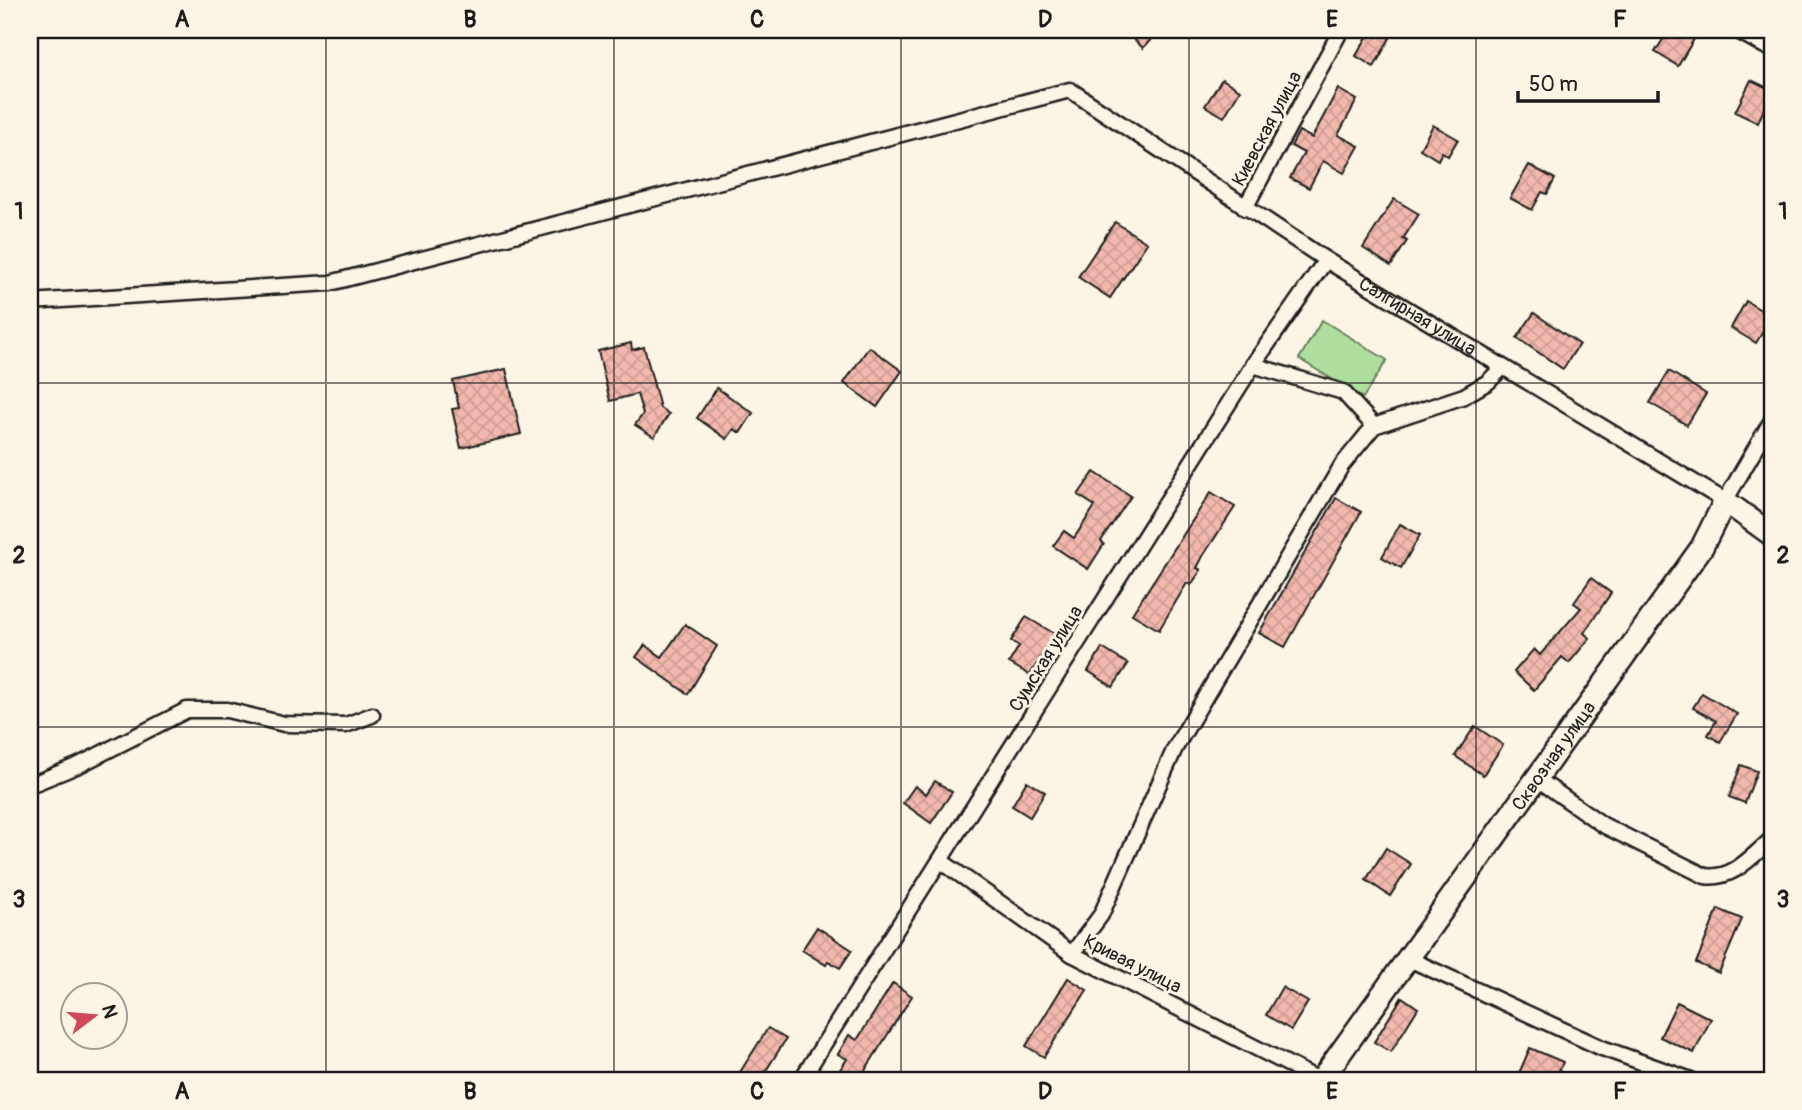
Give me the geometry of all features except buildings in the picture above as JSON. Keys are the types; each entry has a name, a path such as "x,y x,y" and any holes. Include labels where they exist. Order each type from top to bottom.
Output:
{"main road":[{"name":"Салгирная улица","path":"1725,501 1772,536"},
{"name":"Сквозная улица","path":"1320,1080 1702,547 1725,501"}],"street":[{"name":"Киевская улица","path":"1244,208 1340,30"},
{"path":"1736,30 1772,50"},
{"name":"Салгирная улица","path":"30,302 330,283 1070,90 1326,260 1725,501"},
{"name":"Сумская улица","path":"802,1080 1252,365 1326,260"},
{"path":"1252,365 1343,392 1374,426"},
{"path":"1072,954 1101,915 1175,748 1342,466 1374,426 1464,396 1488,382 1502,368"},
{"name":"Сквозная улица","path":"1725,501 1772,420"},
{"path":"30,785 79,765 187,710 227,710 284,724 346,725 372,715"},
{"path":"1536,778 1604,825 1705,876 1717,878 1734,871 1772,839"},
{"name":"Кривая улица","path":"941,861 1072,954 1320,1080"},
{"path":"1407,958 1602,1048 1691,1080"}],"green space":[{"path":"1322,320 1387,360 1363,398 1299,359"}]}
